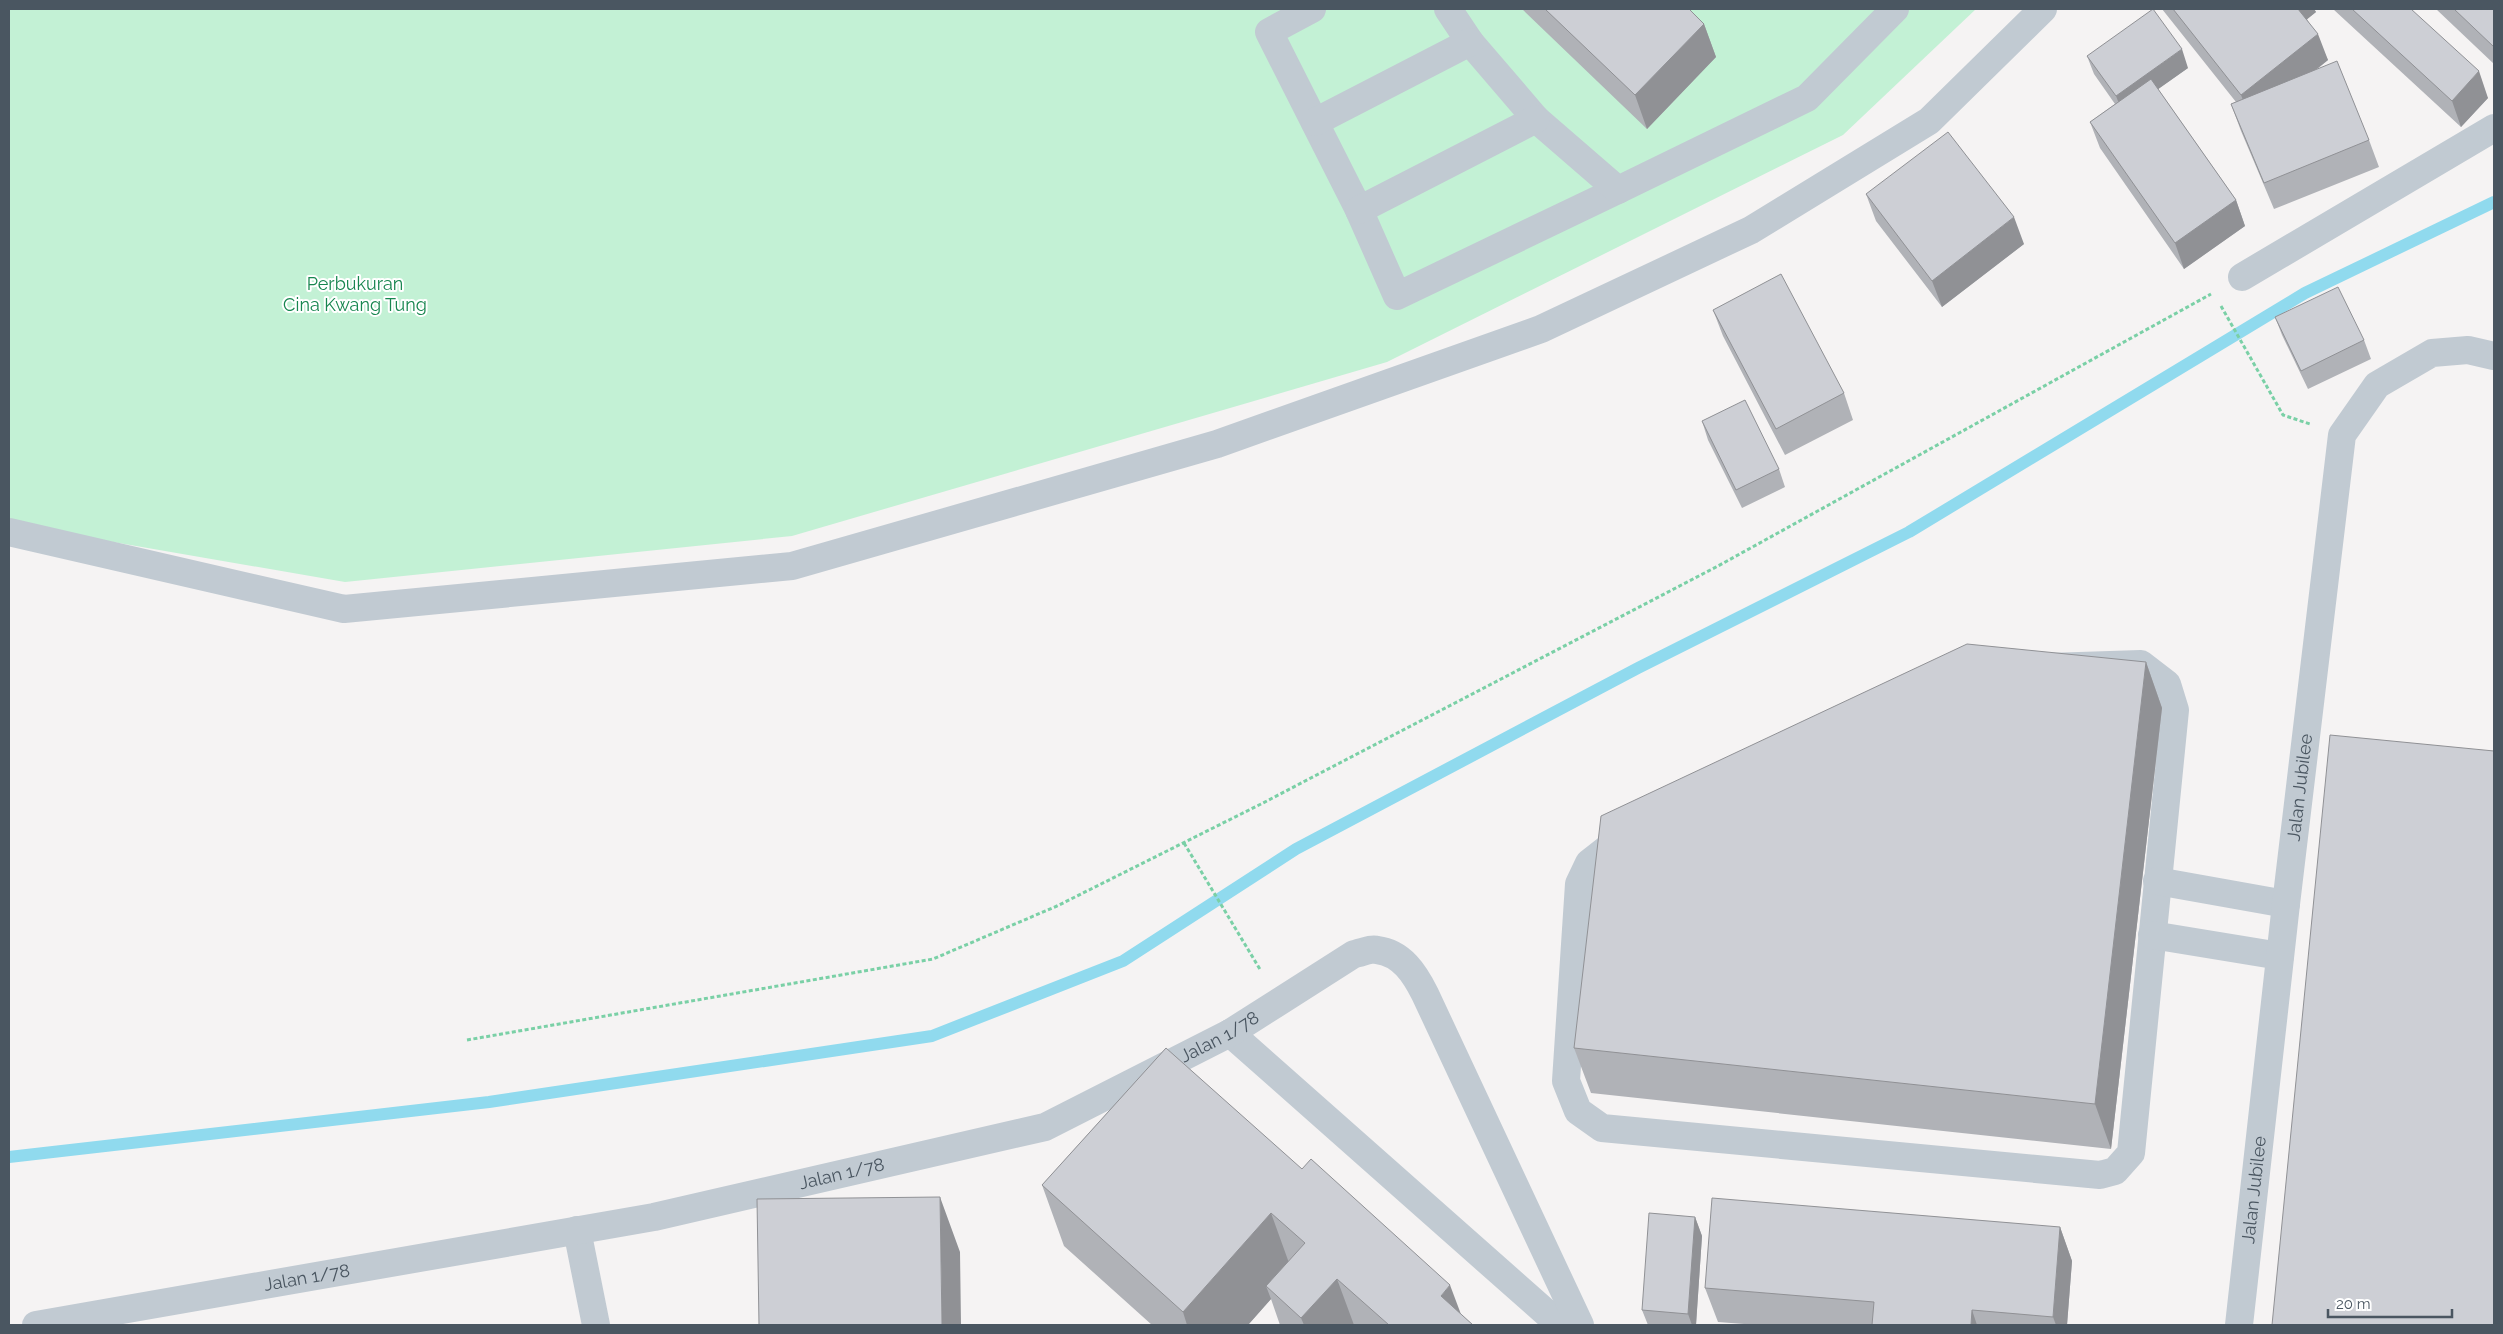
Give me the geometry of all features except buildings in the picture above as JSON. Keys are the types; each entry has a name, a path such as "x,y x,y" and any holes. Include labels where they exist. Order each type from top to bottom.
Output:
{"street":[{"path":"1312,9 1269,32 1359,210 1397,296 1807,98 1894,9"},
{"path":"1448,9 1470,42 1536,119 1618,190"},
{"path":"9,532 344,609 792,566 1217,444 1541,328 1751,230 1929,121 2043,9"},
{"path":"1315,122 1470,42"},
{"path":"1359,210 1536,119"},
{"path":"2242,277 2494,128"},
{"name":"Jalan Jubilee","path":"2239,1325 2286,904 2342,435 2377,384 2432,353 2468,350 2494,356"},
{"path":"2141,664 2166,684 2175,710 2158,881 2131,1153 2115,1172 2100,1175 1602,1128 1578,1111 1566,1081 1579,884 1589,862 1612,844 2015,668 2141,664"},
{"path":"2158,881 2286,904"},
{"path":"2152,935 2280,956"},
{"name":"Jalan 1/78","path":"36,1325 654,1217 1045,1127 1230,1033 1354,954 1376,949 1398,958 1414,973 1580,1325"},
{"path":"1230,1033 1560,1325"},
{"path":"577,1230 596,1325"}],"path":[{"path":"467,1040 933,959 1057,906 1184,843 1718,566 2242,277"},
{"path":"2218,302 2282,415"},
{"path":"1184,843 1202,869 1278,1002"}],"green space":[{"name":"Perbukuran Cina Kwang Tung","path":"9,9 1976,9 1843,135 1387,362 792,536 345,582 9,524"}],"waterway":[{"path":"9,1157 489,1102 932,1036 1123,961 1296,849 1638,668 1909,532 2305,293 2494,202"}]}
